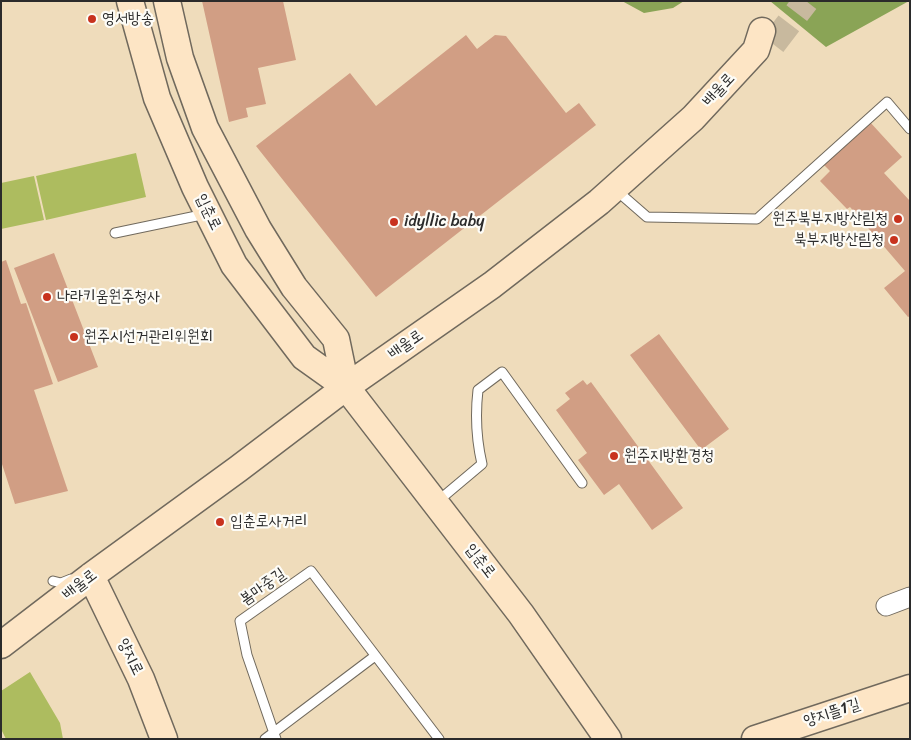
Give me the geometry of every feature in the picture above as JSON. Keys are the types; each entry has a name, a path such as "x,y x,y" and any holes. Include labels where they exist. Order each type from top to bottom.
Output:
{"street":[{"name":"입춘로","path":"130,1 157,98 195,187 234,265 304,357 346,387 521,614 608,739"},
{"name":"입춘로","path":"167,1 180,58 205,128 258,229 294,287 336,339 346,387"},
{"name":"배울로","path":"11,638 90,576 238,469 346,387 492,286 599,202 692,118 764,42"},
{"name":"양지로","path":"90,576 141,679 164,739"},
{"path":"886,606 910,597"},
{"name":"양지뜰1길","path":"755,739 910,688"}],"lane":[{"path":"614,188 647,217 757,219 887,102 910,129"},
{"path":"115,233 209,214"},
{"path":"435,503 482,464 477,442 475,416 478,390 502,372 582,483"},
{"path":"67,595 54,581 61,583 72,579 111,552 128,550"},
{"name":"봄마중길","path":"274,736 247,655 240,621 311,571 439,739"},
{"path":"264,739 274,736 375,656"}],"green space":[{"path":"622,1 684,1 673,8 644,13"},
{"path":"770,1 909,1 826,47"},
{"path":"136,153 146,197 46,220 36,176"},
{"path":"34,176 44,220 1,229 1,183"},
{"path":"30,672 60,723 63,739 6,739 1,729 1,691"}],"building":[{"path":"202,1 283,1 296,60 258,68 266,104 246,108 248,117 229,122"},
{"name":"idyllic baby","path":"466,35 477,49 495,35 506,36 566,113 579,103 596,125 376,297 256,146 350,73 376,106"},
{"name":"북부지방산림청","path":"869,121 902,157 884,173 910,201 910,316 908,317 884,288 905,271 850,207 847,209 820,181 830,171 822,163"},
{"path":"54,253 98,367 58,382 14,268"},
{"path":"6,260 21,304 26,303 53,384 34,390 68,491 15,504 1,461 1,262"},
{"path":"659,334 729,429 701,450 630,355"},
{"name":"원주지방환경청","path":"583,380 587,385 591,382 683,508 652,530 619,484 604,495 578,460 587,453 556,410 570,399 565,393"}],"tunnel":[{"path":"773,44 806,1"}],"place":[{"name":"영서방송","path":"92,19"},
{"name":"원주북부지방산림청","path":"898,219"},
{"name":"idyllic baby","path":"394,222"},
{"name":"북부지방산림청","path":"894,240"},
{"name":"나라키움원주청사","path":"47,297"},
{"name":"원주시선거관리위원회","path":"74,337"},
{"name":"원주지방환경청","path":"614,456"},
{"name":"입춘로사거리","path":"220,522"}]}
